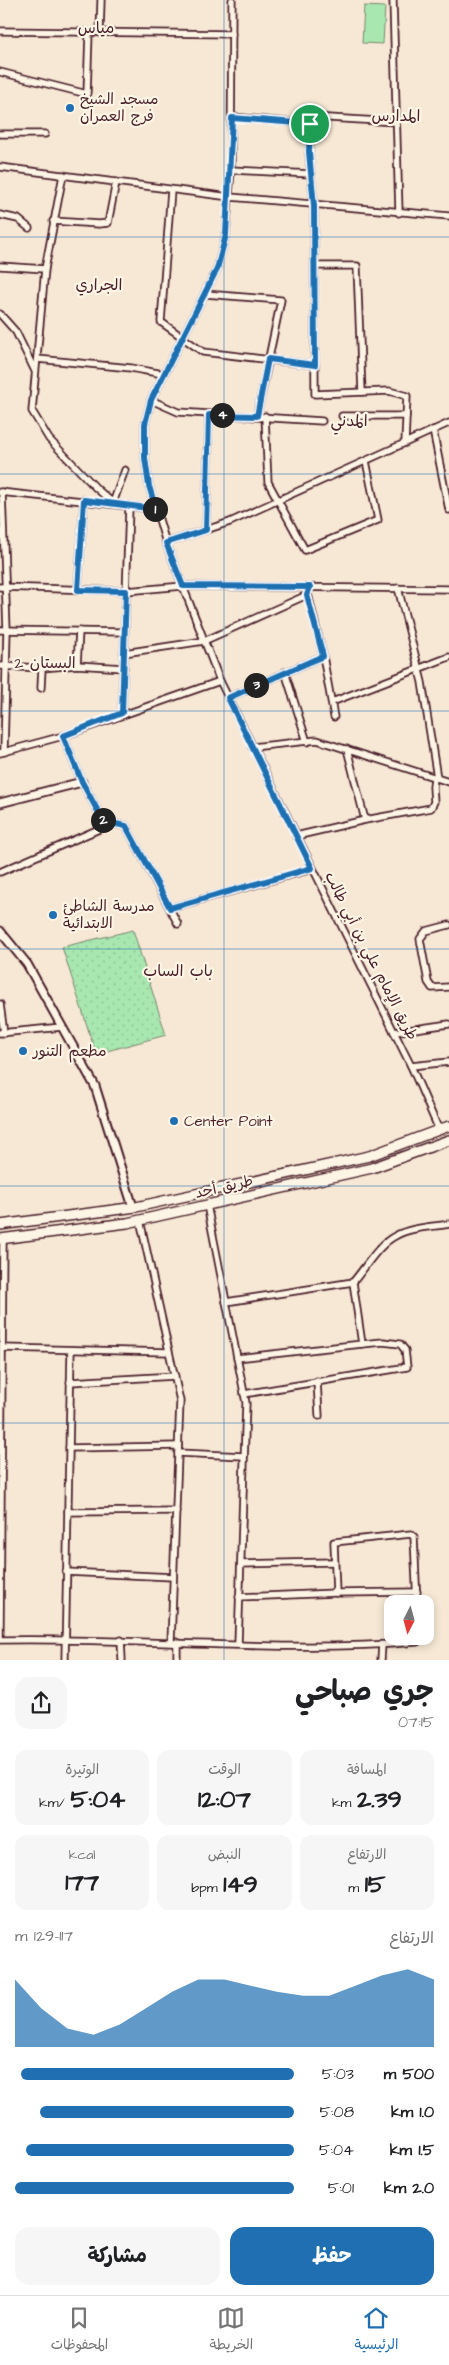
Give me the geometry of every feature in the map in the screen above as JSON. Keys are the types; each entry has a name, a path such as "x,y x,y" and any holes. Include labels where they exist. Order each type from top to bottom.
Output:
{"main road":[{"name":"طريق أحد","path":"0,1225 133,1208 369,1156 449,1126"},
{"name":"طريق أحد","path":"2,1239 140,1220 365,1169 449,1141"}],"street":[{"path":"100,33 101,0"},
{"name":"طريق الإمام علي بن أبي طالب","path":"232,0 231,170 226,235 217,269 151,400 145,424 145,458 149,486 166,543 220,681 412,1066 439,1130"},
{"path":"394,0 399,213"},
{"path":"0,31 232,34"},
{"path":"0,72 87,94 88,33"},
{"path":"396,122 315,116 310,119 309,152 314,206 315,394 389,391 407,396 404,443"},
{"path":"232,118 310,124"},
{"path":"0,134 45,134"},
{"path":"0,167 230,197 314,206 449,216"},
{"path":"231,170 311,174"},
{"path":"62,175 45,269 32,411 49,439 112,503"},
{"path":"53,221 108,223 116,182"},
{"path":"172,190 161,322 203,352 315,365"},
{"path":"0,215 18,219 29,228"},
{"path":"0,266 45,269"},
{"path":"314,266 357,266 362,392"},
{"path":"205,294 281,300 257,416"},
{"path":"0,314 16,332 35,371"},
{"path":"37,359 131,368 164,374"},
{"path":"151,400 178,412 322,421"},
{"path":"206,530 209,415"},
{"path":"265,416 268,482 305,550 378,520 366,461"},
{"path":"342,416 406,416"},
{"path":"166,543 230,522 449,423"},
{"path":"433,430 449,510"},
{"path":"112,503 125,470"},
{"path":"156,509 1,492 3,587 2,753 63,736 122,713 220,681"},
{"path":"78,590 84,500"},
{"path":"122,713 129,507"},
{"path":"3,587 126,591 183,586 449,589"},
{"path":"310,587 307,595 323,656 334,717"},
{"path":"296,836 434,806 436,778 419,668 398,588"},
{"path":"124,652 204,641 307,595"},
{"path":"3,630 124,632"},
{"path":"77,665 80,630"},
{"path":"228,698 323,656"},
{"path":"332,702 449,657"},
{"path":"2,667 42,668 77,665 124,668"},
{"path":"41,688 42,668"},
{"path":"286,672 307,742"},
{"path":"63,736 82,782 106,826"},
{"path":"252,747 318,740 449,782"},
{"path":"347,749 365,820"},
{"path":"0,802 82,782"},
{"path":"0,872 106,826 116,824 126,826 178,924"},
{"path":"170,908 312,868"},
{"path":"449,925 426,931 420,939 428,982 432,988 449,987"},
{"path":"0,931 27,964 94,1086 133,1208"},
{"path":"0,938 27,964"},
{"path":"0,1004 2,1033 62,1028"},
{"path":"394,1032 449,1024"},
{"path":"412,1066 449,1062"},
{"path":"206,1205 246,1403 238,1644"},
{"path":"140,1220 180,1401 173,1577 174,1642 177,1660"},
{"path":"226,1302 353,1282 380,1249 395,1236 412,1230 449,1224"},
{"path":"2,1239 3,1348 0,1638 65,1638 317,1647 382,1645 381,1660"},
{"path":"353,1282 362,1344"},
{"path":"237,1358 383,1342 400,1344 405,1350 407,1367 244,1394"},
{"path":"3,1348 169,1352"},
{"path":"65,1660 71,1350"},
{"path":"70,1382 175,1376"},
{"path":"317,1381 319,1416"},
{"path":"69,1448 178,1449 244,1456"},
{"path":"68,1512 176,1511"},
{"path":"239,1598 336,1593 417,1592 412,1534 334,1542 336,1593"},
{"path":"241,1564 334,1562"},
{"path":"66,1572 173,1577"},
{"path":"121,1640 122,1660"}],"green space":[{"path":"364,6 385,7 383,44 362,43"},
{"path":"133,930 166,1035 96,1054 62,947"}],"place":[{"name":"مسجد الشيخ فرج العمران","path":"70,108"},
{"name":"مدرسة الشاطئ الابتدائية","path":"53,915"},
{"name":"مطعم التنور","path":"23,1051"},
{"name":"Center Point","path":"174,1121"}],"district":[{"name":"مياس","path":"96,28"},
{"name":"المدارس","path":"396,116"},
{"name":"الجراري","path":"99,285"},
{"name":"المدني","path":"349,421"},
{"name":"البستان 2","path":"45,663"},
{"name":"باب الساب","path":"178,971"}],"route":[{"path":"232,118 310,124 309,152 314,206 315,365 268,359 257,416 209,415 206,530 166,543 183,586 310,587 307,595 323,656 228,698 312,868 170,908 126,826 116,824 106,826 82,782 63,736 122,713 126,591 78,590 84,500 156,509 149,486 145,458 145,424 151,400 217,269 226,235 230,197 232,118"}]}
